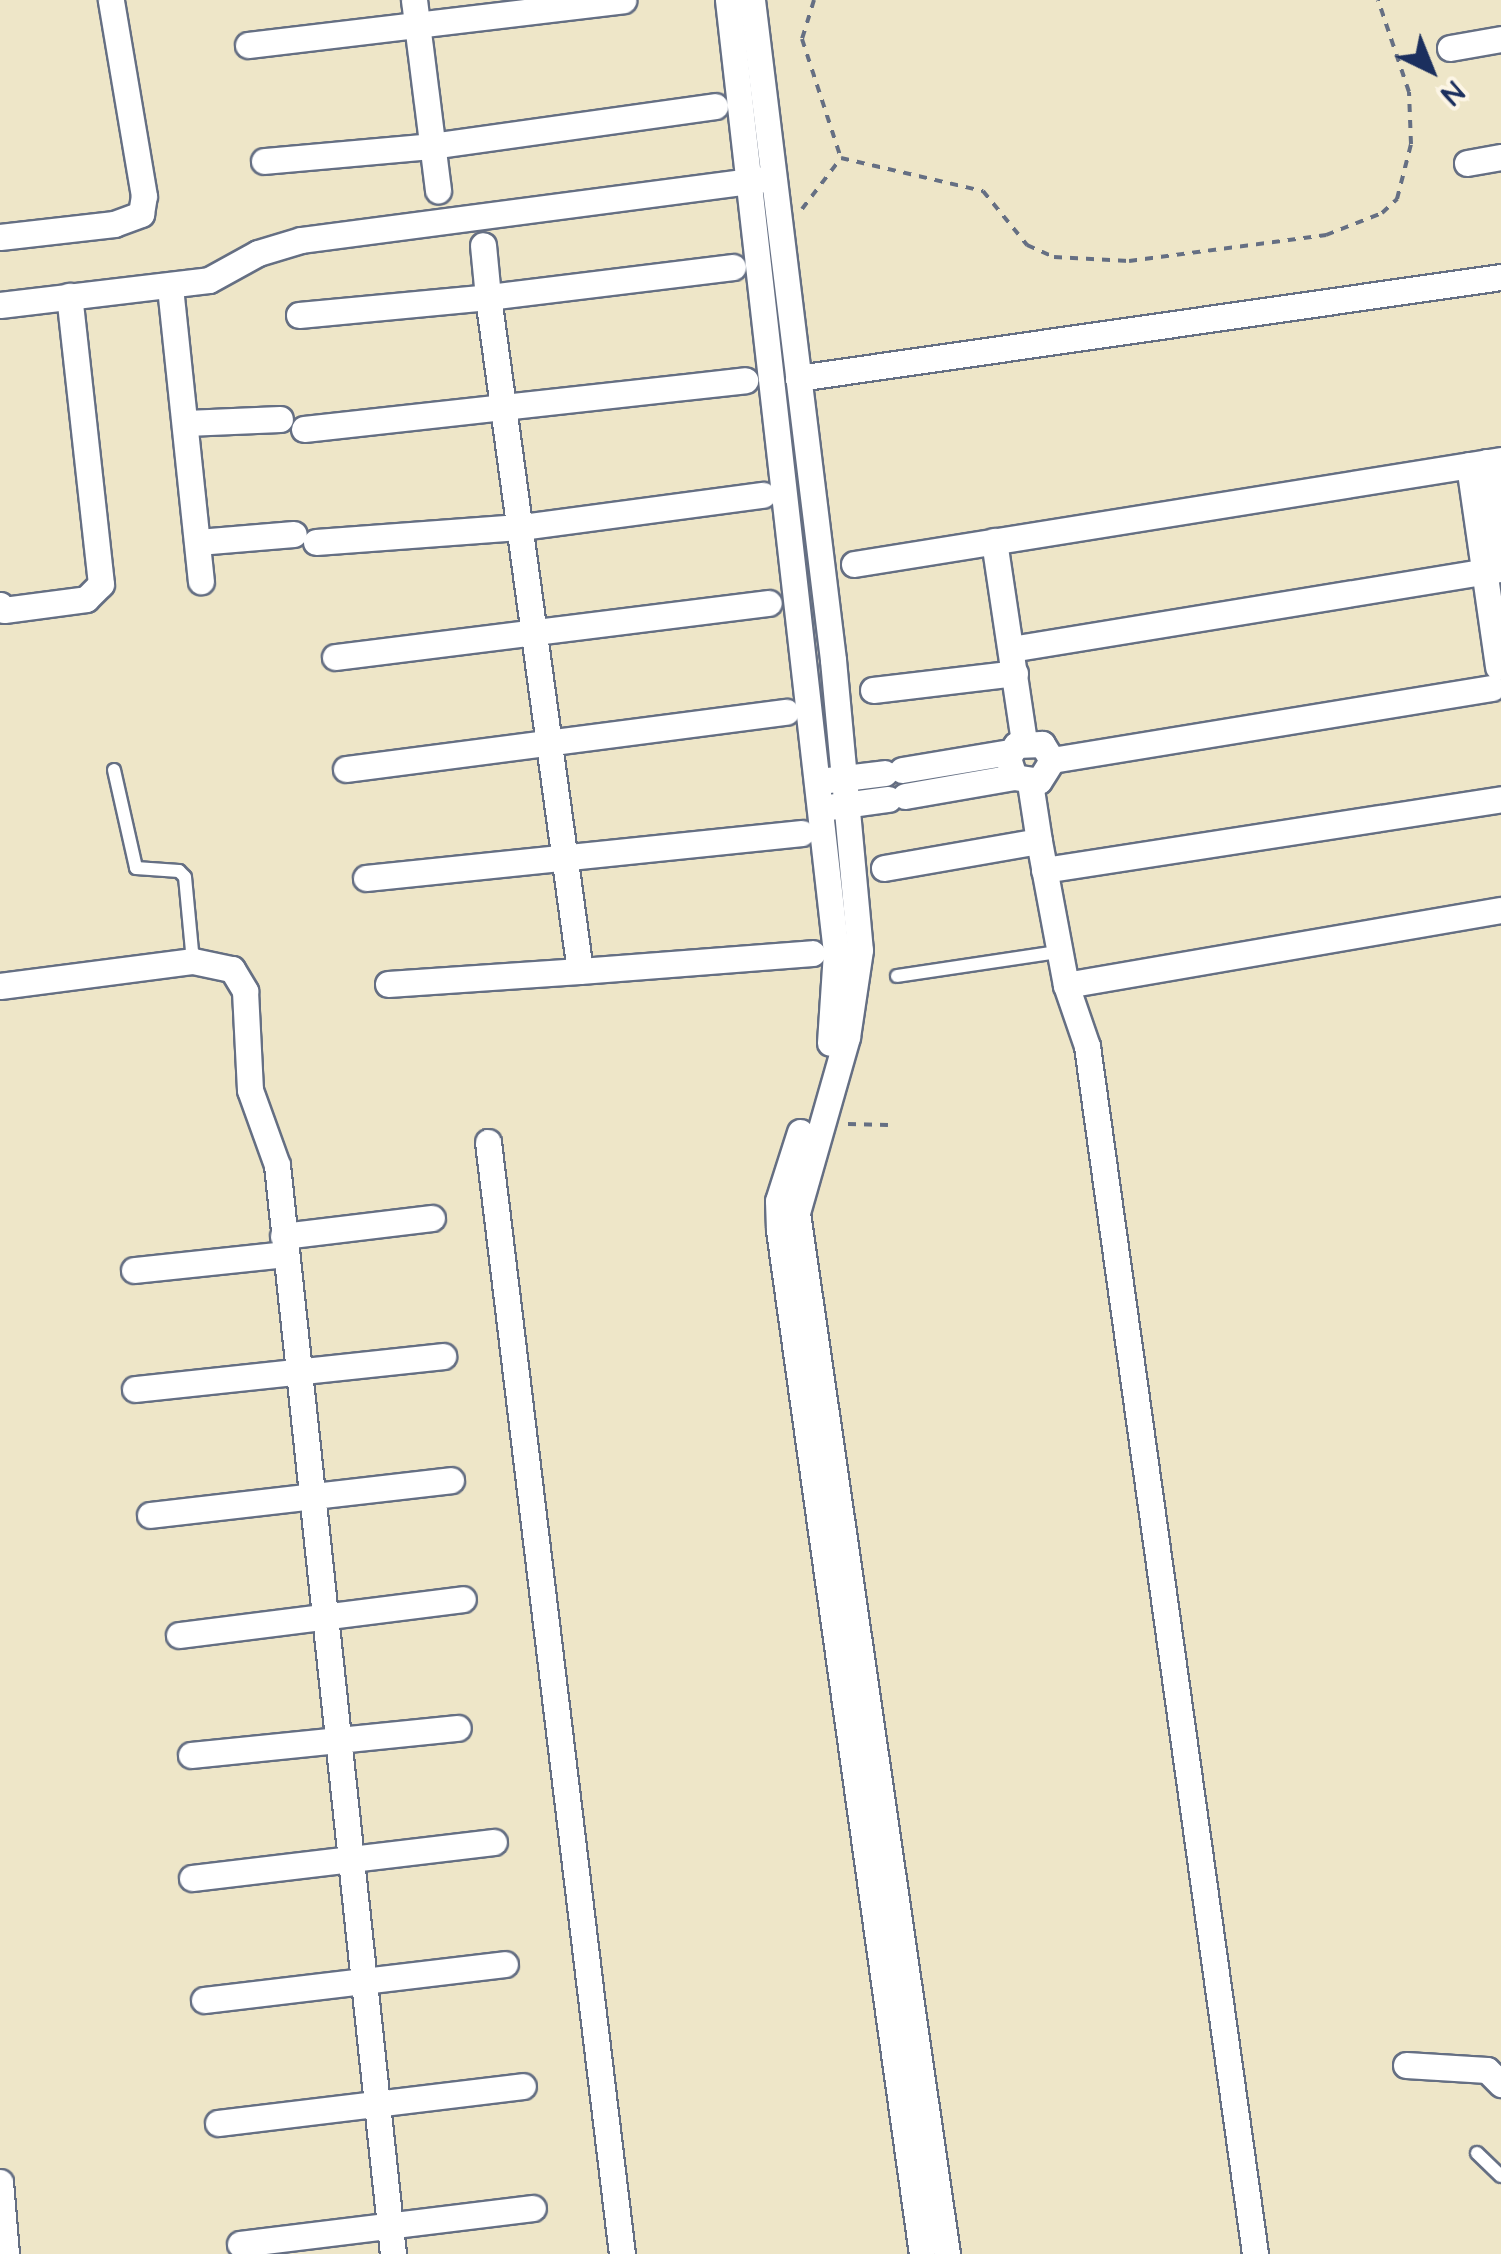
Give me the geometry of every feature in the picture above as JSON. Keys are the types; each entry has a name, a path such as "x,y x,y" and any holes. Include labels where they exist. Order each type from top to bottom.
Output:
{"street":[{"path":"0,237 114,224 141,214 144,196 111,0"},
{"path":"414,0 438,190"},
{"path":"248,45 418,29 623,0"},
{"path":"728,0 761,180 778,227 798,378 832,807 834,952 840,1035 798,1192 806,1290 947,2254"},
{"path":"752,0 761,180 830,780"},
{"path":"1450,48 1501,40"},
{"path":"264,161 432,146 714,106"},
{"path":"1467,163 1501,156"},
{"path":"0,304 208,280 258,253 302,240 761,180"},
{"path":"483,245 580,971"},
{"path":"299,315 733,267"},
{"path":"798,378 1501,276"},
{"path":"170,287 201,581"},
{"path":"0,606 4,610 86,599 101,584 69,296"},
{"path":"304,430 745,380"},
{"path":"186,423 280,418"},
{"path":"832,807 895,785 1020,763 1042,744 1052,760 1498,680 1495,567 1486,462 854,564"},
{"path":"198,542 522,527 762,494"},
{"path":"994,541 1013,661 1020,763 1040,841 1058,952 1087,1046 1255,2254"},
{"path":"873,690 1495,567"},
{"path":"335,658 769,604"},
{"path":"346,769 552,746 786,712"},
{"path":"830,780 895,785"},
{"path":"1044,870 1501,799"},
{"path":"366,878 802,832"},
{"path":"884,868 1040,841"},
{"path":"1066,985 1501,910"},
{"path":"388,984 834,952"},
{"path":"0,986 193,961 232,969 240,977 250,1090 274,1154 333,1738 393,2254"},
{"path":"826,1084 784,1177 779,1230 922,2254"},
{"path":"488,1142 622,2254"},
{"path":"134,1270 432,1218"},
{"path":"134,1390 444,1356"},
{"path":"150,1515 452,1480"},
{"path":"179,1635 464,1599"},
{"path":"191,1755 458,1728"},
{"path":"192,1878 494,1842"},
{"path":"204,2000 506,1964"},
{"path":"1406,2066 1488,2070 1501,2084"},
{"path":"218,2123 522,2086"},
{"path":"1,2199 6,2254"},
{"path":"240,2244 533,2208"}],"lane":[{"path":"114,770 136,868 179,870 185,878 193,961"},
{"path":"898,976 1058,952"},
{"path":"1478,2154 1501,2176"}],"path":[{"path":"814,0 802,39 842,158"},
{"path":"842,158 983,192 1027,245 1054,257 1130,261 1326,236 1382,213 1407,178 1409,92 1378,0"},
{"path":"778,227 805,207 842,158"},
{"path":"819,1124 888,1125"}]}
